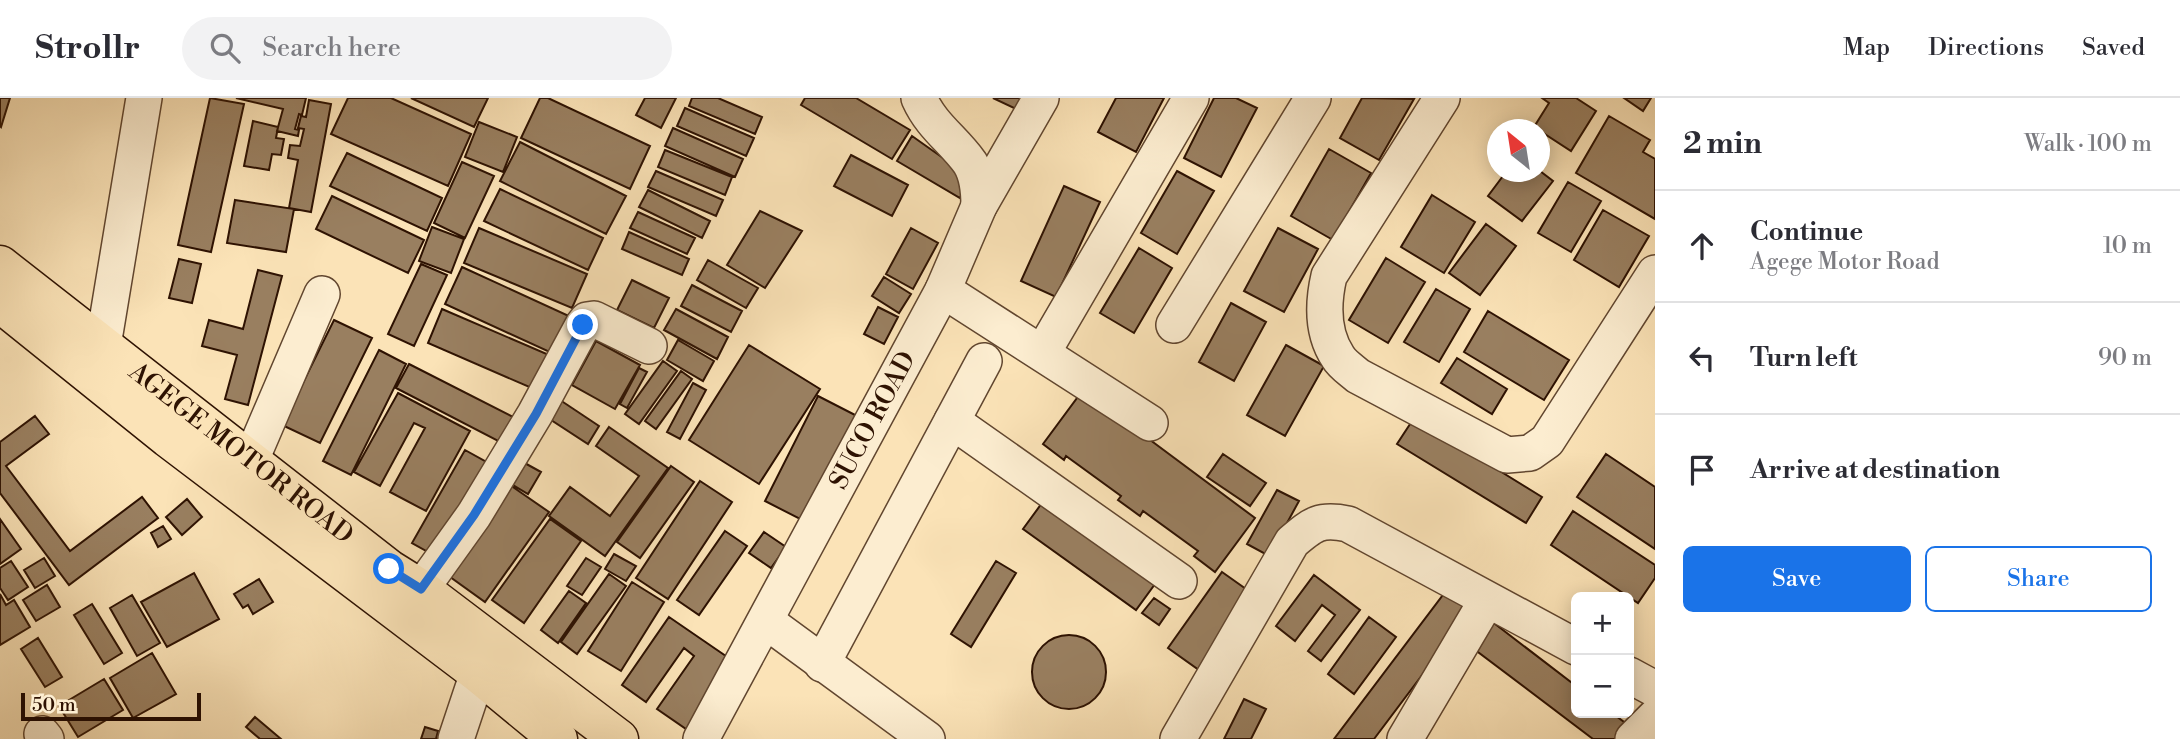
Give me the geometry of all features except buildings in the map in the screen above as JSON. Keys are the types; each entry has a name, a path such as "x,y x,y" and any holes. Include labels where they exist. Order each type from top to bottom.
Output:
{"main road":[{"name":"AGEGE MOTOR ROAD","path":"0,265 101,364 168,438 478,673 558,739"},
{"name":"AGEGE MOTOR ROAD","path":"0,303 101,364 250,462 389,569 421,589 619,739"}],"street":[{"path":"101,364 144,98"},
{"path":"919,98 928,116 971,164 978,187 979,206"},
{"name":"SUCO ROAD","path":"701,739 943,290 979,206 1041,98"},
{"path":"1043,352 1191,98"},
{"path":"1174,325 1313,98"},
{"path":"1441,98 1329,276 1324,316 1328,334 1338,357 1357,376 1507,455 1530,453 1547,441 1655,273"},
{"path":"943,290 1150,423"},
{"path":"250,462 322,294"},
{"path":"421,589 474,515 536,414 583,325 594,319 649,346"},
{"path":"822,664 984,361"},
{"path":"952,421 1179,581"},
{"path":"1178,739 1292,542 1312,526 1329,519 1348,524 1571,644"},
{"path":"1405,739 1487,600"},
{"path":"766,621 927,739"},
{"path":"456,739 478,673"},
{"path":"1634,678 1655,689"},
{"path":"1633,739 1655,717"}],"route":[{"path":"389,569 421,589 474,515 536,414 583,325"}]}
